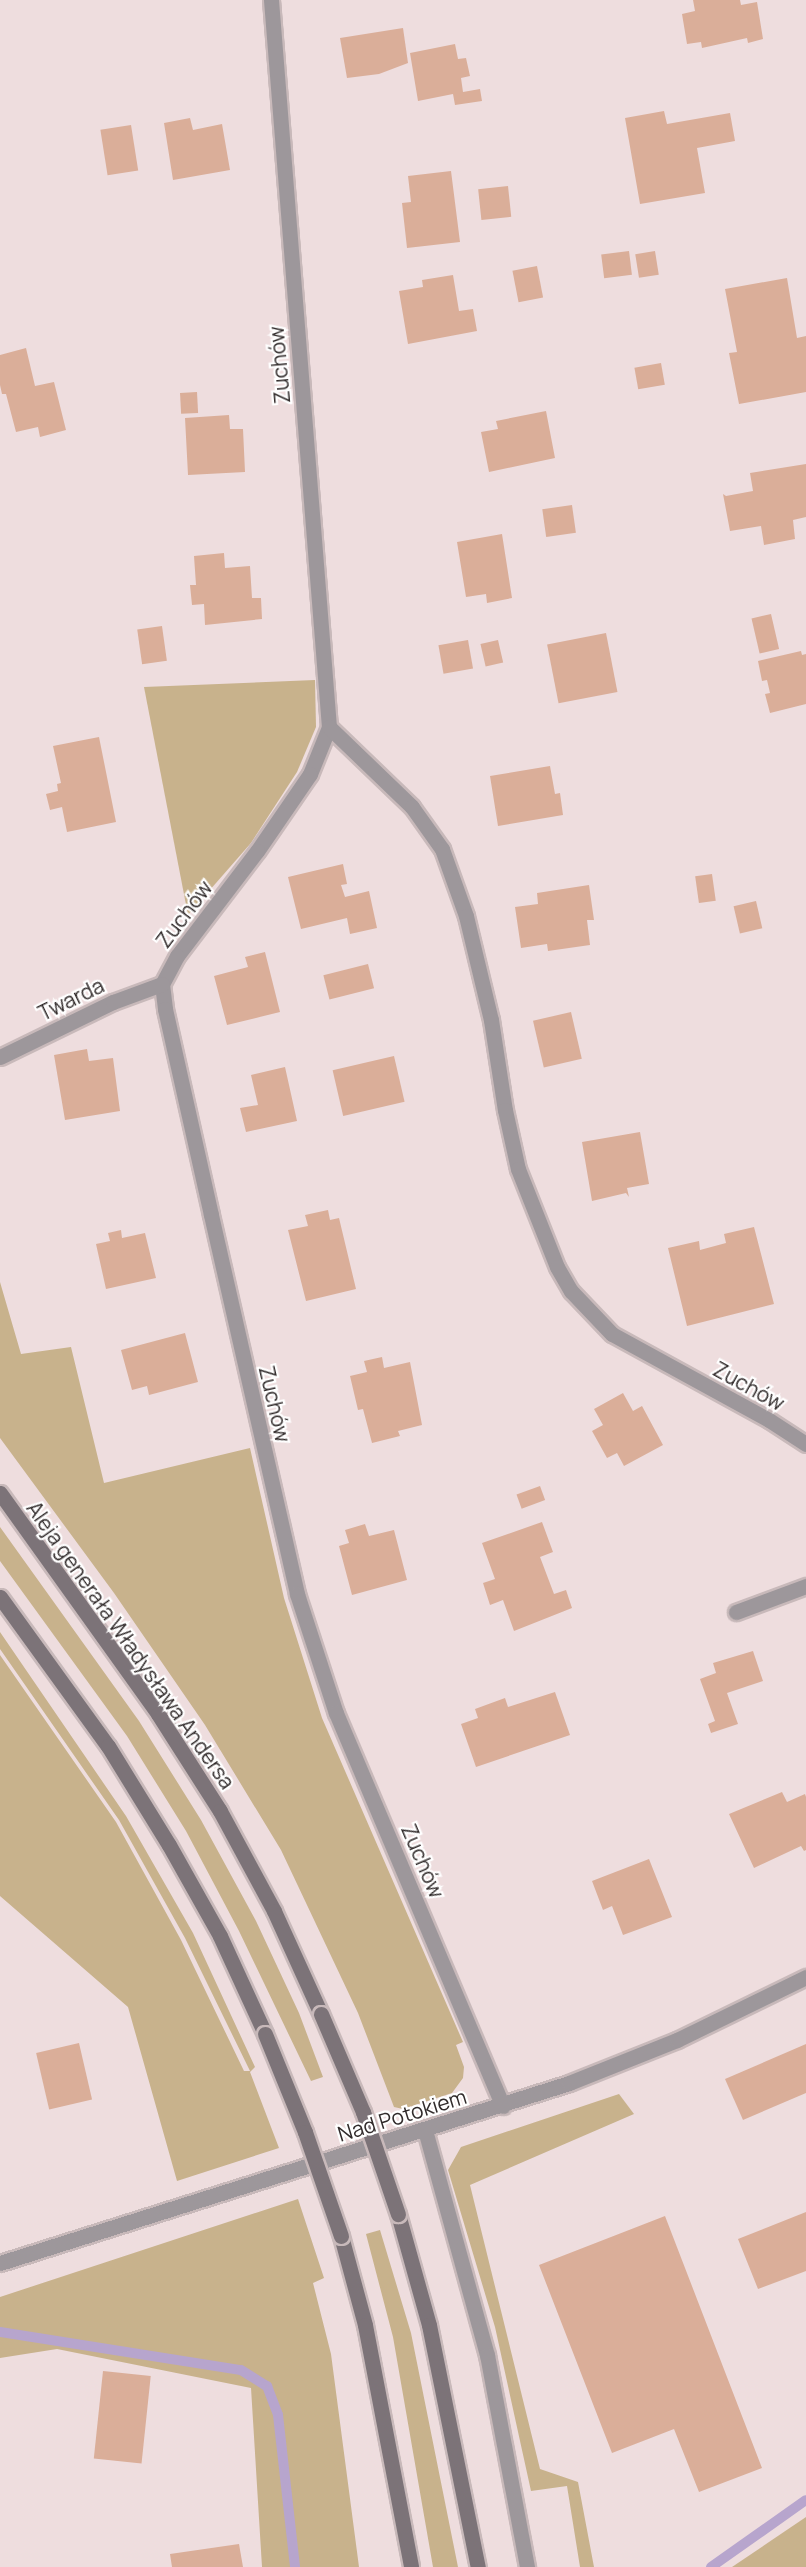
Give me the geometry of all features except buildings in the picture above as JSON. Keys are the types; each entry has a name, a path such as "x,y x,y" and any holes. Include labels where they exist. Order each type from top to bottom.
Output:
{"main road":[{"name":"Aleja generała Władysława Andersa","path":"0,1493 158,1714 214,1802 274,1911 321,2014 363,2112 398,2214 429,2325 477,2567"},
{"path":"0,1597 108,1746 170,1845 220,1936 265,2034 305,2132 341,2236 365,2325 411,2567"}],"street":[{"name":"Zuchów","path":"271,0 329,727 310,774 257,851 177,956 162,984 165,1009 297,1594 336,1713 503,2106"},
{"name":"Zuchów","path":"329,727 412,807 442,849 466,916 491,1020 505,1110 518,1169 549,1248 570,1291 612,1334 769,1420 806,1444"},
{"name":"Twarda","path":"0,1057 113,1002 162,984"},
{"path":"736,1611 806,1586"},
{"name":"Nad Potokiem","path":"0,2263 503,2106 569,2083 677,2040 806,1977"},
{"path":"425,2130 487,2355 527,2567"}],"shaded area":[{"path":"315,680 316,727 297,772 251,843 188,915 144,687"},
{"path":"0,1282 21,1354 71,1347 104,1483 250,1448 284,1598 322,1718 463,2042 456,2045 464,2067 463,2078 452,2093 403,2109 394,2107 358,2013 281,1850 205,1725 114,1593 0,1438"},
{"path":"0,1527 139,1721 201,1820 256,1921 299,2013 323,2077 311,2081 239,1931 186,1831 127,1736 0,1561"},
{"path":"0,1632 126,1816 193,1933 255,2067 250,2072 279,2148 177,2181 128,2007 0,1896 0,1655 116,1822 181,1940 244,2071 250,2071 185,1938 119,1820 0,1649"},
{"path":"619,2094 634,2114 470,2185 540,2469 578,2482 594,2567 580,2567 567,2486 531,2491 495,2327 448,2170 461,2147"},
{"path":"298,2199 324,2278 313,2283 331,2354 359,2567 262,2567 251,2388 57,2349 0,2358 0,2297"},
{"path":"380,2230 411,2333 458,2567 433,2567 393,2337 366,2234"},
{"path":"806,2517 806,2567 732,2567"}],"waterway":[{"path":"0,2332 241,2370 267,2386 278,2415 295,2567"},
{"path":"711,2567 806,2500"}]}
